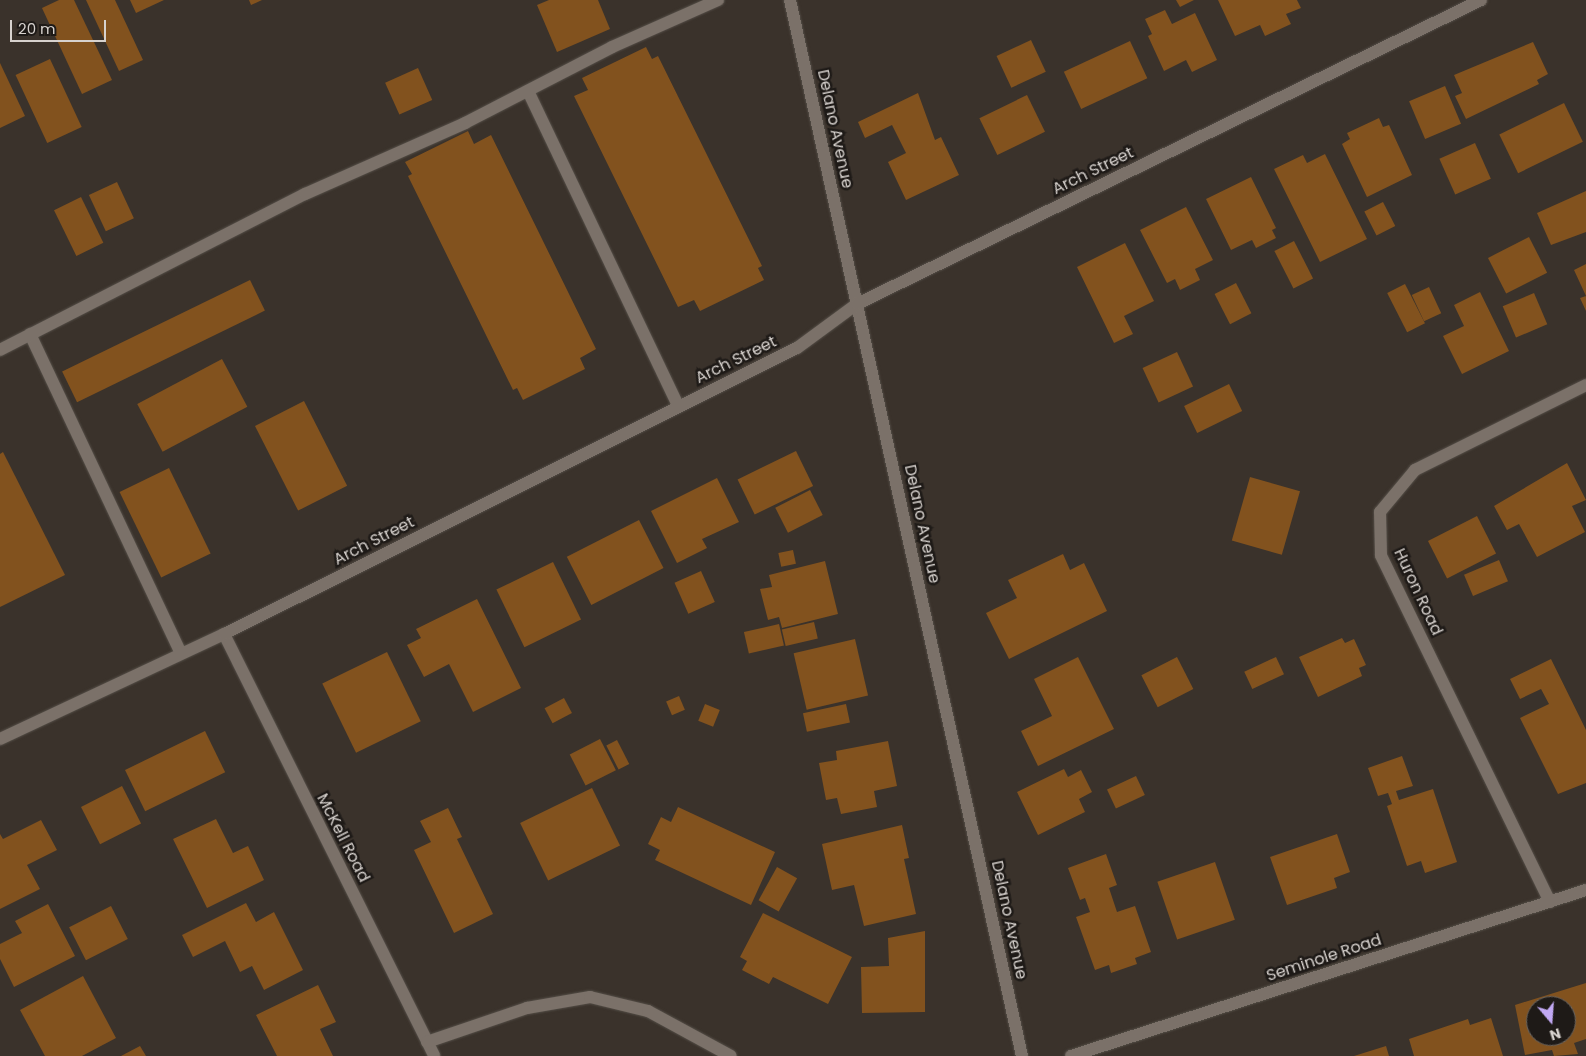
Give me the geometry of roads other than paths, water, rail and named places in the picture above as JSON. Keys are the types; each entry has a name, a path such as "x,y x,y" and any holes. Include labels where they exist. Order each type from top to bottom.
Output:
{"street":[{"path":"0,350 305,194 528,91 612,47 718,0"},
{"name":"Delano Avenue","path":"790,0 1022,1056"},
{"name":"Arch Street","path":"0,739 181,652 224,634 797,348 856,304 1481,0"},
{"path":"528,91 678,406"},
{"path":"30,334 181,652"},
{"name":"Huron Road","path":"1550,902 1380,555 1380,512 1415,470 1586,385"},
{"name":"McKell Road","path":"224,634 434,1056"},
{"name":"Seminole Road","path":"1071,1056 1586,890"},
{"path":"427,1042 527,1008 590,997 648,1011 731,1056"}]}
